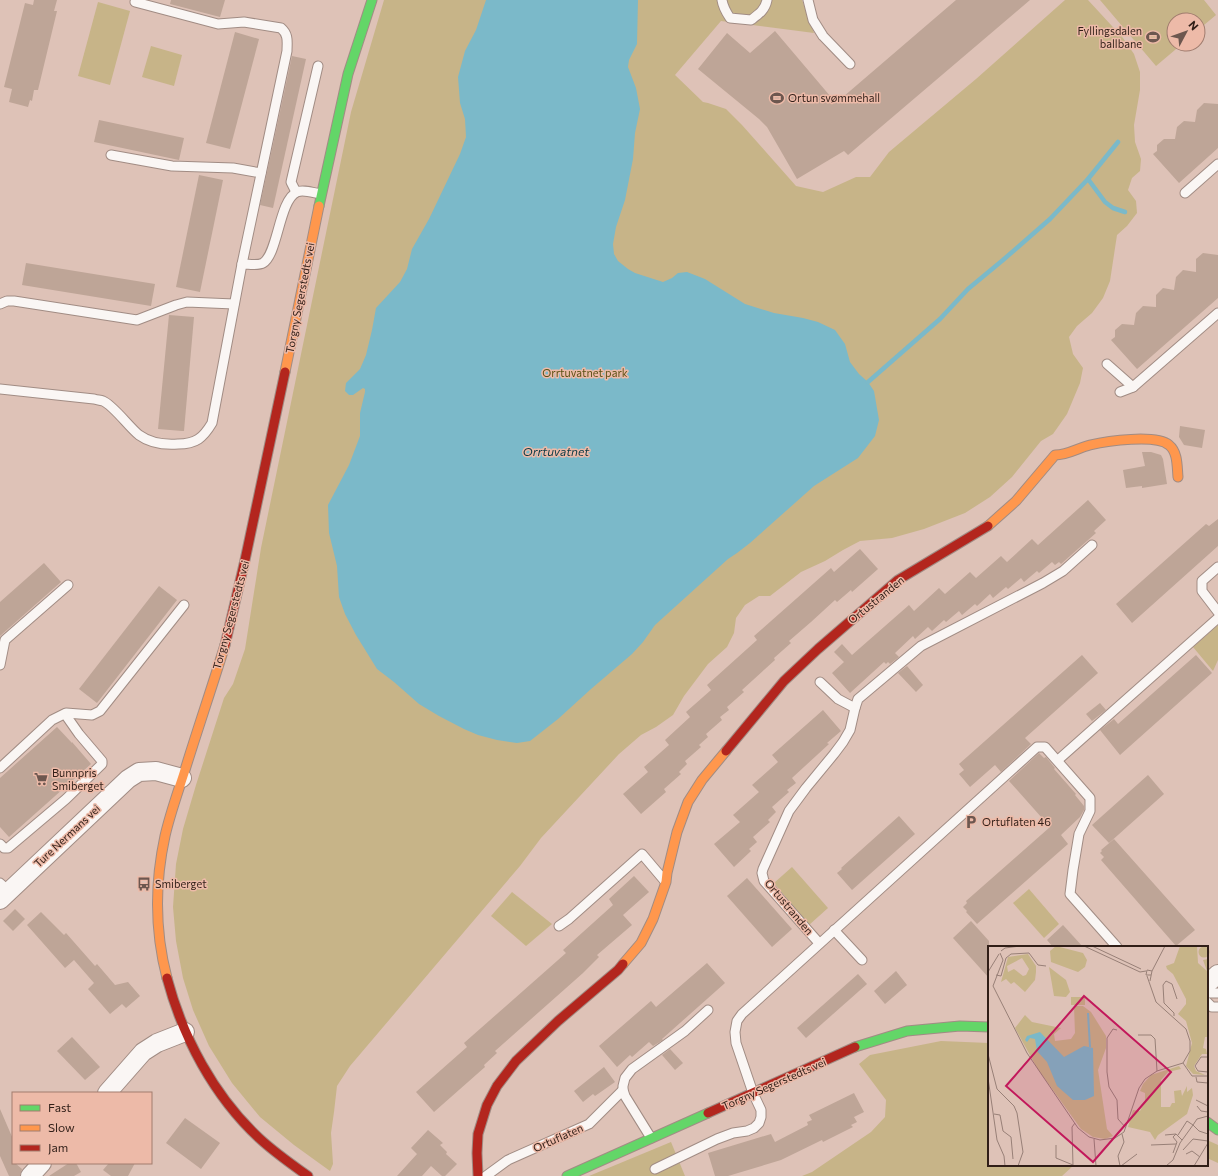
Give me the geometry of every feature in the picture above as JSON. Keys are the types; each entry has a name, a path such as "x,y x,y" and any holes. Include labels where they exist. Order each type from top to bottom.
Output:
{"main road":[{"name":"Torgny Segerstedts vei","path":"308,1176 259,1137 234,1111 211,1079 196,1054 174,1001 166,974 158,916 159,882 165,838 182,778 224,649 235,605 269,450 321,194 350,68 372,0"},
{"name":"Ortustranden","path":"478,1176 478,1134 487,1105 497,1086 516,1061 558,1021 618,970 641,943 653,920 666,882 674,842 688,802 702,780 784,681 898,580 990,525 1001,516 1028,488 1055,455 1065,455 1084,446 1107,442 1133,439 1159,441 1169,445 1174,454 1177,462 1178,477"},
{"name":"Torgny Segerstedts vei","path":"567,1176 858,1046 915,1030 960,1026 988,1027"},
{"path":"1208,1123 1218,1130"}],"street":[{"name":"Ture Nermans vei","path":"3,891 128,779 139,772 156,771 182,778"},
{"path":"1208,983 1218,974"},
{"path":"108,1092 143,1052 157,1042 186,1032"},
{"path":"30,1176 41,1164"}],"lane":[{"path":"722,0 722,5 730,18 751,20 763,11 767,0"},
{"path":"808,0 813,20 823,36 850,64"},
{"path":"0,389 104,401 140,436 154,442 189,444 198,440 212,423 234,304 288,39 286,32 282,28 244,22 218,24 135,2"},
{"path":"296,192 291,182 318,66"},
{"path":"111,155 172,166 233,168 261,173"},
{"path":"1185,192 1218,164"},
{"path":"242,264 258,264 264,262 270,255 289,199 296,192 302,191 321,194"},
{"path":"0,304 7,301 14,301 137,320 187,302 234,304"},
{"path":"1120,392 1133,387 1218,313"},
{"path":"1107,364 1133,387"},
{"name":"Ortustranden","path":"819,943 764,881 762,869 789,811 843,742 850,730 858,699 921,646 1063,571 1092,546"},
{"path":"1218,567 1202,581 1202,591 1218,612"},
{"path":"0,665 3,642 68,585"},
{"path":"0,768 52,720 65,714 92,715 100,711 184,605"},
{"path":"1058,760 1218,618"},
{"path":"820,682 838,699 855,708"},
{"path":"0,844 4,848 8,848 66,799 102,764 102,761 79,734 65,714"},
{"path":"655,1169 717,1139 754,1128 759,1123 761,1110 753,1093 736,1043 735,1032 737,1020 748,1007 1037,747 1045,747 1090,798 1090,811 1079,834 1070,894 1116,946"},
{"path":"559,926 569,919 642,854 666,882"},
{"path":"834,930 862,960"},
{"path":"1208,1003 1212,1007 1218,1007"},
{"name":"Ortuflaten","path":"486,1176 508,1160 589,1124 623,1090 625,1078 632,1069 685,1031 708,1010"},
{"path":"623,1090 625,1096 651,1138"}],"green space":[{"name":"Orrtuvatnet park","path":"384,0 802,0 814,33 721,21 675,75 703,102 726,109 796,186 823,192 856,177 870,177 889,152 976,79 1065,0 1088,0 1123,38 1134,54 1140,72 1140,90 1134,125 1135,142 1141,159 1140,171 1132,178 1128,190 1136,201 1137,213 1127,226 1117,235 1110,281 1103,298 1092,313 1077,326 1069,337 1073,354 1083,368 1080,383 1067,414 1053,434 1041,441 1012,477 990,497 965,513 924,529 892,538 860,541 825,561 801,572 770,596 759,596 745,605 736,618 734,633 727,647 708,664 684,696 673,715 641,735 619,754 541,838 520,866 350,1066 337,1086 331,1133 333,1164 330,1171 294,1145 260,1117 232,1083 209,1046 193,1010 183,978 176,941 173,907 176,864 183,829 224,698 233,684 245,649 261,548 351,112"},
{"name":"Fyllingsdalen ballbane","path":"1100,0 1204,0 1216,15 1206,23 1206,12 1166,12 1166,52 1173,52 1156,66"},
{"path":"98,2 130,11 110,85 78,76"},
{"path":"151,46 182,55 174,86 142,77"},
{"path":"1218,625 1218,660 1213,671 1193,647"},
{"path":"792,867 828,908 809,925 774,883"},
{"path":"1029,889 1059,924 1044,938 1013,903"},
{"path":"512,892 552,924 526,946 491,916"},
{"path":"941,1041 988,1043 988,1166 1073,1166 1062,1176 802,1176 812,1172 871,1132 885,1117 886,1100 859,1064 870,1055"},
{"path":"1208,1140 1218,1145 1218,1163 1208,1158"},
{"path":"671,1142 685,1176 589,1176"}],"water":[{"name":"Orrtuvatnet","path":"486,0 638,0 637,44 629,60 628,67 636,88 640,109 635,133 633,159 625,200 616,227 613,244 614,254 618,261 635,273 663,282 672,278 678,273 687,272 705,279 745,304 774,313 818,322 835,330 845,344 850,362 874,391 879,420 875,436 858,458 814,486 750,543 728,559 655,625 632,654 558,719 530,741 517,743 478,735 439,716 419,704 377,669 356,635 345,614 339,597 337,566 329,533 328,505 349,465 360,436 360,413 365,392 365,389 363,388 353,395 349,395 345,391 346,383 360,369 366,355 376,308 400,282 407,269 412,249 429,219 460,154 466,137 465,119 460,103 458,77 465,51 476,30"}],"building":[{"path":"34,0 57,0 54,11 57,11 38,90 34,90 32,101 30,100 28,107 9,102 12,89 4,87 25,3 33,5"},
{"path":"171,0 225,0 220,17 170,4"},
{"path":"956,0 1030,0 848,155 844,151 797,179 767,127 698,69 727,33 750,53 775,31 836,103"},
{"path":"235,32 259,39 230,149 206,143"},
{"path":"292,56 306,59 273,208 260,205"},
{"path":"1204,103 1218,104 1218,148 1179,183 1153,154 1157,151 1157,145 1164,139 1175,139 1177,127 1184,121 1195,122 1197,110"},
{"path":"99,120 184,138 179,160 94,142"},
{"path":"199,175 223,180 200,292 176,287"},
{"path":"1203,253 1218,255 1218,298 1137,369 1111,340 1115,337 1115,330 1122,324 1134,325 1136,313 1143,306 1156,307 1156,295 1163,288 1174,290 1176,277 1183,270 1196,272 1196,259"},
{"path":"26,263 155,284 151,306 22,285"},
{"path":"169,315 194,317 184,431 158,429"},
{"path":"1180,426 1205,430 1202,448 1184,445 1179,437"},
{"path":"1142,452 1151,452 1161,455 1167,484 1142,488 1142,486 1126,488 1123,470 1145,466"},
{"path":"1088,500 1106,520 1094,531 1096,533 1061,564 1059,562 1055,565 1052,562 1039,573 1037,571 1024,582 1021,578 1008,589 1006,587 993,598 990,594 977,606 975,604 962,615 959,611 946,622 944,620 932,631 928,627 915,639 913,636 895,653 899,657 890,664 888,662 886,664 884,662 850,693 832,673 844,662 834,652 842,644 852,655 909,605 914,611 939,588 945,594 970,572 976,578 1001,556 1007,562 1032,539 1038,545"},
{"path":"1218,519 1218,546 1132,623 1116,604 1206,524 1209,526"},
{"path":"860,549 878,569 852,592 851,590 837,602 835,600 789,641 791,643 742,690 744,692 727,707 729,710 720,717 722,720 706,734 708,737 699,745 701,747 685,761 687,764 679,772 681,774 664,789 666,792 641,814 623,794 648,772 644,767 669,745 665,740 690,717 686,712 711,690 707,685 757,640 754,636 831,568 834,572"},
{"path":"44,563 61,582 0,636 0,602"},
{"path":"159,586 177,600 97,703 79,689"},
{"path":"1082,655 1098,673 1025,738 1031,744 1001,772 995,765 970,787 959,774 964,770 959,764"},
{"path":"1196,655 1212,673 1120,755 1100,730 1114,719 1118,724"},
{"path":"907,666 923,685 916,692 898,673"},
{"path":"1100,703 1106,710 1092,721 1086,714"},
{"path":"823,710 841,731 792,778 796,783 787,790 789,792 772,807 776,812 768,820 770,822 753,837 757,842 749,849 751,851 734,867 714,844 740,822 733,815 759,792 752,785 778,762 772,755"},
{"path":"57,727 91,764 9,837 0,827 0,778"},
{"path":"1039,753 1044,758 1046,757 1055,768 1054,769 1076,794 1075,795 1084,806 1084,810 1080,817 1061,835 1068,844 977,924 963,907 967,903 966,901 1050,827 1009,781"},
{"path":"1148,775 1164,794 1109,843 1092,825"},
{"path":"899,816 915,834 852,890 837,873"},
{"path":"1114,839 1195,930 1176,946 1101,860 1104,857 1100,853 1102,851 1101,850"},
{"path":"634,876 649,892 623,915 632,925 597,955 599,957 583,973 495,1051 497,1053 484,1065 485,1067 434,1112 416,1092 467,1047 464,1043 566,953 563,950 613,905 609,899"},
{"path":"747,878 792,929 772,947 727,896"},
{"path":"15,909 25,919 13,931 3,921"},
{"path":"41,912 64,935 66,933 95,966 97,964 115,985 128,982 140,996 126,1008 122,1004 110,1014 88,989 94,983 74,960 65,968 27,925"},
{"path":"971,921 989,941 988,977 953,938"},
{"path":"1063,925 1082,946 1052,946 1047,940"},
{"path":"707,963 725,983 662,1039 663,1040 653,1046 649,1042 632,1057 630,1055 617,1067 599,1046 651,1001 656,1007"},
{"path":"896,971 907,985 885,1004 874,991"},
{"path":"858,974 867,984 806,1038 797,1028"},
{"path":"72,1037 100,1067 85,1080 57,1051"},
{"path":"670,1049 683,1063 675,1070 662,1055"},
{"path":"604,1067 615,1082 595,1096 593,1094 583,1102 574,1091"},
{"path":"854,1093 864,1112 854,1117 857,1122 851,1125 853,1127 781,1160 728,1176 715,1176 708,1153 771,1134 775,1142 808,1125 807,1122 812,1120 809,1115"},
{"path":"0,1109 12,1137 12,1164 16,1164 22,1169 20,1176 9,1176 0,1156"},
{"path":"185,1118 220,1143 201,1169 166,1143"},
{"path":"428,1130 443,1143 440,1145 447,1152 446,1154 457,1164 445,1176 442,1176 431,1166 422,1176 397,1176 417,1154 411,1148"},
{"path":"67,1164 77,1164 81,1172 74,1176 49,1176"},
{"path":"108,1164 134,1164 128,1176 111,1176 103,1170"}],"waterway":[{"path":"868,382 940,319 968,289 1050,219 1088,179 1118,142"},
{"path":"1088,179 1105,202 1113,208 1125,212"}],"traffic: fast":[{"path":"319,206 348,74 372,0"},
{"path":"855,1047 907,1031 960,1026 988,1027"},
{"path":"567,1176 708,1113"},
{"path":"1208,1123 1218,1130"}],"traffic: slow":[{"path":"285,372 319,206"},
{"path":"988,526 1016,501 1055,455 1069,453 1090,445 1131,439 1163,442 1169,445 1174,452 1178,477"},
{"path":"167,978 158,925 158,889 162,853 172,811 225,645"},
{"path":"623,964 641,943 653,919 666,882 677,832 688,802 702,780 726,751"}],"traffic: jam":[{"path":"225,645 245,560 285,372"},
{"path":"726,751 784,681 818,649 898,580 988,526"},
{"path":"478,1176 478,1134 487,1105 497,1086 516,1061 558,1021 618,970 623,964"},
{"path":"167,978 191,1044 214,1085 243,1122 259,1138 308,1176"},
{"path":"708,1113 855,1047"}],"place":[{"name":"Fyllingsdalen ballbane","path":"1153,37"},
{"name":"Ortun svømmehall","path":"777,98"},
{"name":"Bunnpris Smiberget","path":"41,779"},
{"name":"Ortuflaten 46","path":"971,822"},
{"name":"Smiberget","path":"144,884"}]}
